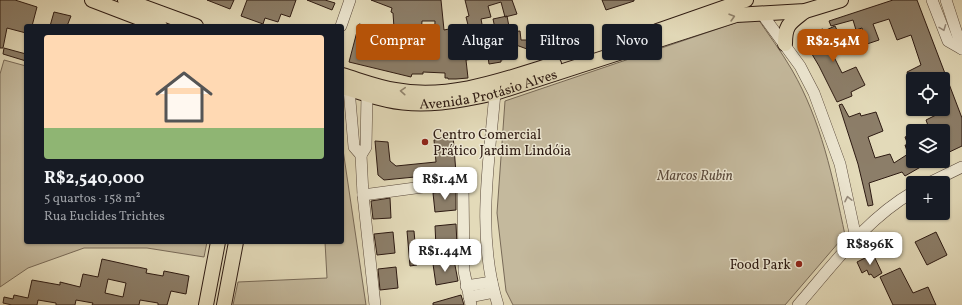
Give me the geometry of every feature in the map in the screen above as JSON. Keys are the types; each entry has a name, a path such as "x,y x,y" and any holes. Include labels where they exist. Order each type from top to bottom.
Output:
{"main road":[{"path":"92,0 155,24"},
{"path":"125,0 191,24"},
{"name":"Avenida Protásio Alves","path":"344,76 395,90 426,92 457,90 495,82 617,44 746,0"},
{"path":"750,0 762,14"},
{"name":"Avenida Protásio Alves","path":"346,88 388,100 426,103 459,101 495,93 736,15 805,11 841,0"},
{"path":"785,44 785,32 788,24 805,11"},
{"path":"206,305 218,244"},
{"path":"224,305 236,244"},
{"path":"212,271 230,274"},
{"path":"210,285 228,288"}],"street":[{"path":"341,24 350,0"},
{"path":"932,0 948,40 962,49"},
{"path":"946,0 962,49"},
{"path":"762,14 800,66 814,93 840,164 856,238"},
{"path":"346,88 351,114 354,147 360,155 375,305"},
{"path":"495,93 486,212 486,249 498,305"},
{"path":"360,155 366,147 367,94"},
{"path":"351,114 366,114"},
{"path":"943,176 962,167"},
{"path":"363,195 460,182 463,184 464,271 469,296 493,287"},
{"path":"798,305 856,238 906,196"}],"green space":[{"name":"Marcos Rubin","path":"756,16 792,70 811,109 831,171 845,235 785,305 513,305 506,291 497,213 505,101 626,60 662,60 662,48"},
{"path":"4,60 24,65 24,244 207,244 204,257 147,248 84,248 28,268 0,287 0,74"},
{"path":"344,156 366,305 233,305 238,282 327,278 325,244 344,244"}],"building":[{"path":"0,0 15,0 37,7 33,24 24,24 24,32 7,28 3,48 0,48"},
{"path":"207,0 234,0 230,9"},
{"path":"247,0 296,0 290,17 281,14 278,22 265,18 263,24 241,16"},
{"path":"307,0 325,0 335,3 332,10"},
{"path":"371,0 441,0 444,30 448,29 448,60 466,60 468,78 448,79 445,78 445,73 423,72 423,74 412,74 411,77 349,62 356,35 356,60 440,60 440,24 435,24 435,21 422,21 422,24 394,24 393,13 391,12 392,8"},
{"path":"465,0 512,0 517,14 507,16 508,24 494,24 493,19 505,16 501,2 488,6 491,17 481,19 482,24 468,24 466,17 469,16"},
{"path":"602,0 634,0 634,1 606,10"},
{"path":"893,0 917,0 944,72 907,72 921,65 911,35 897,40 889,19 873,24 879,40 867,44 862,28 856,30 853,20 831,26 829,21"},
{"path":"54,12 71,16 68,24 51,24"},
{"path":"835,26 844,44 831,51 842,73 856,67 865,85 851,92 852,96 837,102 819,66 803,39 819,30 823,29 824,31"},
{"path":"518,31 520,31 521,40 526,40 526,49 518,46"},
{"path":"4,48 24,53 24,60 3,54"},
{"path":"488,60 501,60 501,62 489,64"},
{"path":"950,87 962,118 962,146 950,152 950,124 927,124 926,120 934,116 950,116"},
{"path":"842,104 849,117 860,113 861,116 876,112 883,131 868,137 875,158 890,154 894,163 906,155 906,168 919,168 905,176 902,172 869,183 873,205 868,206 858,164 839,105"},
{"path":"453,135 456,173 384,180 378,175 375,141 388,142 390,161 396,166 436,162 434,140"},
{"path":"456,190 456,210 435,212 433,193"},
{"path":"390,198 391,218 373,219 371,201"},
{"path":"456,224 457,245 436,247 435,226"},
{"path":"407,231 414,231 417,265 410,266"},
{"path":"393,232 395,253 377,255 374,234"},
{"path":"936,232 947,255 927,265 915,242"},
{"path":"873,254 882,273 874,278 871,274 869,275 867,270 862,273 857,262"},
{"path":"102,259 147,269 146,273 163,276 164,271 189,276 186,294 171,291 167,305 158,305 158,303 140,300 139,305 92,305 93,303 76,300 75,305 56,305 56,303 38,300 37,305 12,305 3,303 4,297 13,299 14,295 28,298 32,280 60,285 60,282 80,287 83,274 98,277","holes":["108,279 126,283 123,297 105,293"]},
{"path":"454,260 458,281 436,285 433,264"},
{"path":"396,267 398,288 380,290 378,269"},
{"path":"900,268 913,293 928,287 936,305 893,305 880,277"},
{"path":"461,295 464,305 433,305 433,303"}],"place":[{"name":"Centro Comercial Prático Jardim Lindóia","path":"425,142"},
{"name":"Food Park","path":"799,264"}]}
